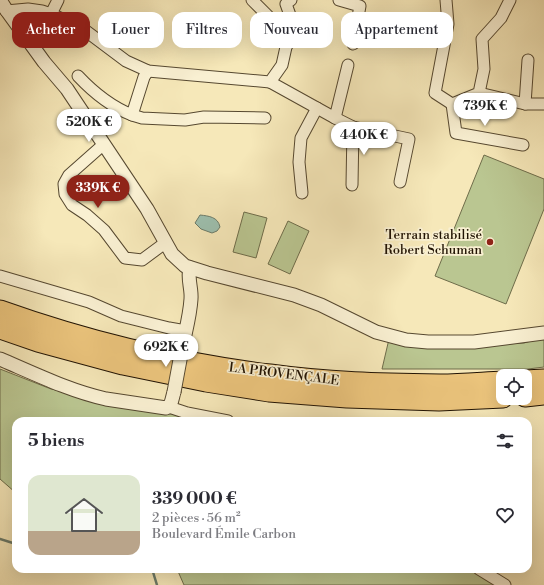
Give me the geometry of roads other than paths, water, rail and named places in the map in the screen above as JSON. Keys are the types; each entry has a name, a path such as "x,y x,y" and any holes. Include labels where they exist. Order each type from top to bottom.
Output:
{"highway":[{"name":"LA PROVENÇALE","path":"0,310 41,324 126,348 206,364 271,374 346,381 441,384 496,381"},
{"name":"LA PROVENÇALE","path":"0,329 38,342 123,365 206,382 270,392 347,398 439,402 496,398"},
{"path":"532,380 544,379"},
{"path":"532,396 544,395"}],"street":[{"path":"52,12 58,0"},
{"path":"252,0 264,12"},
{"path":"289,12 286,4 291,0"},
{"path":"338,0 360,6 359,12"},
{"path":"446,0 448,24 435,93 452,104 456,133 523,145"},
{"path":"479,93 484,69 482,39 501,18 510,0"},
{"path":"3,5 45,12"},
{"path":"3,5 12,18"},
{"path":"90,34 126,61 148,71 270,82 353,127 409,139 400,182"},
{"path":"34,48 66,89 104,144 147,209 165,243 179,261 190,268 294,295 321,305 376,332 406,340 428,342 474,342 544,333"},
{"path":"270,82 282,65 286,48"},
{"path":"526,104 528,60"},
{"path":"335,118 348,65"},
{"path":"132,115 144,77 148,71"},
{"path":"78,76 96,93 121,111 142,118 185,120 204,116 265,118"},
{"path":"452,104 479,93 526,104 544,104"},
{"path":"302,193 299,162 301,138 317,108"},
{"path":"352,185 353,127"},
{"path":"104,144 69,175 64,184 65,194 72,205 87,215 104,230 125,258 142,260 165,243"},
{"path":"169,407 174,392 191,298 191,288 188,274 190,268"},
{"path":"0,276 88,302 121,316 186,331"},
{"path":"0,359 54,382 97,397 162,409 169,407 187,413 208,417"},
{"path":"486,573 506,585"}],"waterway":[{"path":"0,539 12,543"},
{"path":"153,573 157,585"}],"place":[{"name":"Terrain stabilisé Robert Schuman","path":"490,242"}]}
